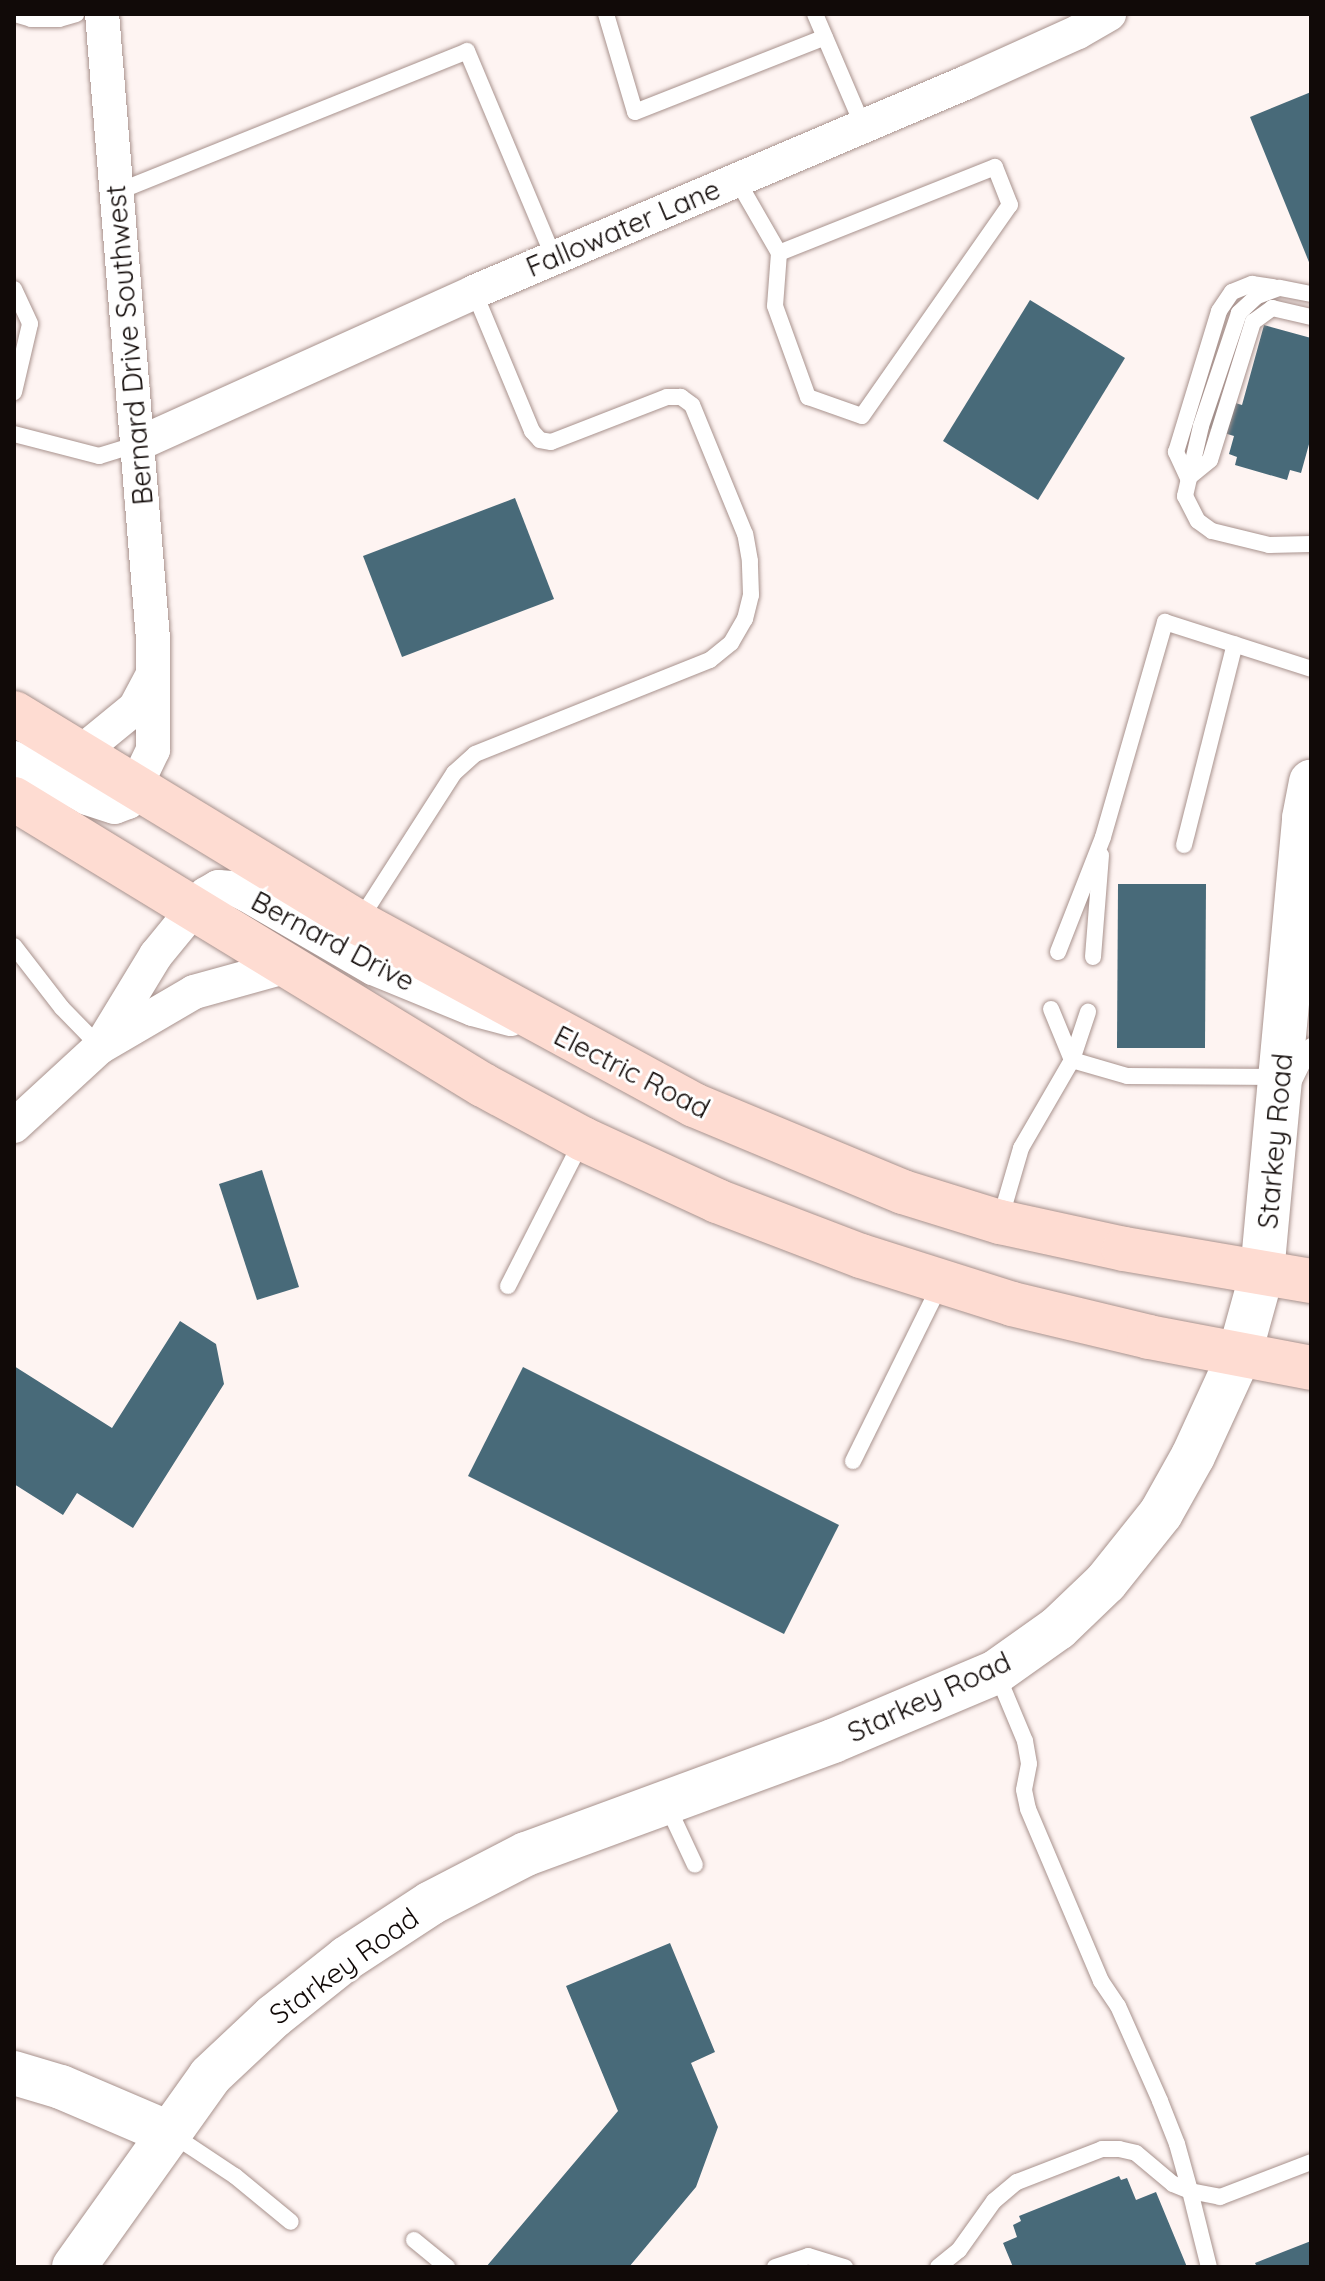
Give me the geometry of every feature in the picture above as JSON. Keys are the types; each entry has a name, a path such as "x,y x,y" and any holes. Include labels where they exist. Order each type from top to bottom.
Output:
{"main road":[{"name":"Electric Road","path":"14,713 359,923 547,1028 694,1105 810,1156 903,1192 1000,1222 1124,1249 1311,1281"},
{"name":"Starkey Road","path":"74,2267 210,2076 274,2016 347,1958 431,1903 526,1854 833,1741 996,1672 1058,1628 1106,1582 1161,1513 1193,1456 1239,1356 1262,1273 1305,878 1311,782"},
{"path":"14,799 483,1085 583,1139 717,1201 861,1256 1012,1304 1239,1356 1311,1368"},
{"path":"14,2073 61,2087 169,2133"}],"street":[{"name":"Bernard Drive Southwest","path":"102,14 153,639 153,750 137,788"},
{"name":"Fallowater Lane","path":"138,444 474,292 1078,32 1109,14"},
{"name":"Bernard Drive Southwest","path":"80,753 135,708 152,675"},
{"path":"14,758 87,798 115,807 128,802 137,788"},
{"name":"Bernard Drive","path":"100,1047 156,955 194,909 218,887 232,888 386,974 473,1009 547,1028"},
{"name":"Bernard Drive","path":"14,1126 100,1047 194,992 288,966"}],"lane":[{"path":"15,14 31,19 59,19 76,14"},
{"path":"606,14 635,112 825,37"},
{"path":"815,14 863,126"},
{"path":"117,192 467,51 554,258"},
{"path":"737,180 779,253 775,306 808,397 862,416 1010,205 995,167 779,253"},
{"path":"1311,294 1279,288 1257,296 1239,313 1185,496 1190,509 1212,531 1269,545 1311,544"},
{"path":"14,289 30,324 14,392"},
{"path":"359,923 454,773 475,754 710,660 731,643 745,619 751,595 745,534 692,405 681,397 667,397 551,442 540,440 532,431 474,292"},
{"path":"1188,478 1210,460 1253,322 1272,308 1311,317"},
{"path":"14,434 99,456 138,444"},
{"path":"1058,952 1103,837 1165,622 1311,669"},
{"path":"1184,845 1235,644"},
{"path":"1093,957 1103,837"},
{"path":"14,946 62,1008 100,1047"},
{"path":"1051,1009 1072,1060"},
{"path":"1000,1222 1021,1148 1072,1060 1088,1012"},
{"path":"1072,1060 1127,1076 1279,1098 1311,1046"},
{"path":"508,1286 583,1139"},
{"path":"853,1461 941,1281"},
{"path":"996,1672 1025,1741 1029,1764 1024,1790 1028,1809 1101,1981 1118,2006 1177,2144 1209,2267"},
{"path":"665,1802 695,1865"},
{"path":"169,2133 235,2176 291,2222"},
{"path":"938,2267 959,2250 994,2201 1017,2182 1102,2149 1136,2153 1173,2184 1220,2197 1311,2162"},
{"path":"414,2240 447,2267"},
{"path":"775,2267 808,2256 845,2267"}],"building":[{"path":"1311,92 1311,267 1250,117"},
{"path":"1030,300 1125,358 1038,500 943,441"},
{"path":"1264,325 1311,338 1311,437 1301,473 1290,470 1287,480 1235,465 1237,457 1229,454 1234,436 1180,420 1189,389 1242,405"},
{"path":"515,498 554,599 402,657 363,556"},
{"path":"1118,884 1206,884 1205,1048 1117,1048"},
{"path":"262,1170 299,1287 257,1300 219,1184"},
{"path":"180,1321 216,1344 224,1384 133,1528 77,1493 63,1515 14,1484 14,1366 112,1428"},
{"path":"523,1367 839,1525 784,1634 468,1476"},
{"path":"670,1943 715,2052 691,2063 718,2127 696,2187 629,2267 486,2267 618,2111 566,1986"},
{"path":"1119,2176 1121,2180 1127,2178 1136,2200 1156,2192 1187,2267 1013,2267 1003,2243 1017,2237 1013,2225 1021,2221 1019,2216"},
{"path":"1311,2241 1311,2267 1257,2267 1255,2263"}]}
